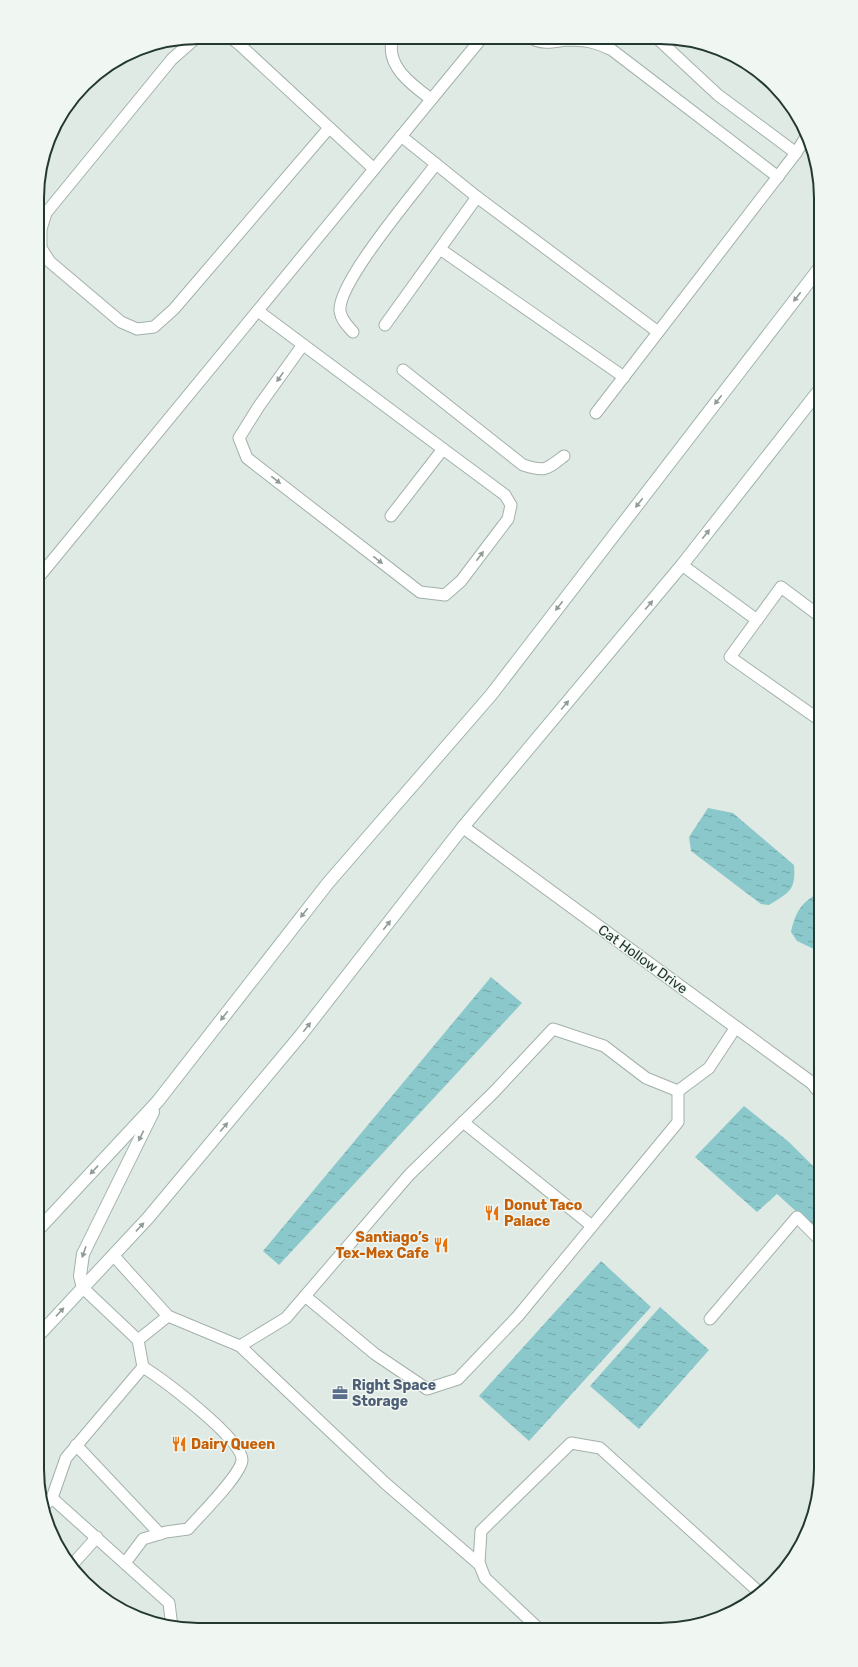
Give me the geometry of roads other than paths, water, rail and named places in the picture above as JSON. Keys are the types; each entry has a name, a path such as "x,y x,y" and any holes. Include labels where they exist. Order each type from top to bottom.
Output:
{"main road":[{"path":"44,1223 158,1101 328,883 491,695 814,275"},
{"path":"44,1330 148,1218 300,1036 463,828 682,565 814,397"},
{"name":"Cat Hollow Drive","path":"463,828 814,1085"},
{"path":"83,1288 80,1276 83,1254 158,1101"}],"lane":[{"path":"44,219 46,213 172,59 189,44"},
{"path":"239,44 374,169"},
{"path":"390,44 389,48 396,67 412,86 431,99"},
{"path":"44,571 477,44"},
{"path":"601,44 612,50 778,177"},
{"path":"663,44 718,95 796,153"},
{"path":"44,253 50,262 121,322 137,329 154,326 174,309 330,128"},
{"path":"401,136 477,197 658,332"},
{"path":"596,413 778,177 803,141"},
{"path":"353,332 343,320 340,311 342,295 354,273 436,164"},
{"path":"385,325 477,197"},
{"path":"440,249 624,377"},
{"path":"258,312 302,346 506,495 511,505 508,519 461,581 445,595 420,592 248,458 239,438 259,406 302,346"},
{"path":"403,370 523,465 539,470 550,467 564,456"},
{"path":"391,516 443,449"},
{"path":"682,565 757,620"},
{"path":"814,612 781,587 730,657 814,716"},
{"path":"678,1091 709,1068 736,1027"},
{"path":"240,1346 286,1318 409,1175 463,1122 553,1029 604,1046 646,1078 678,1091"},
{"path":"305,1296 375,1354 427,1389 458,1378 518,1316 678,1122 678,1091"},
{"path":"463,1122 592,1226"},
{"path":"710,1319 797,1216 814,1234"},
{"path":"114,1255 168,1316 240,1346 385,1483 480,1565"},
{"path":"83,1288 138,1340 143,1367 164,1381 200,1410 239,1449 242,1460 237,1474 188,1529 143,1539 125,1563"},
{"path":"138,1340 168,1316"},
{"path":"48,1502 52,1498 66,1458 143,1367"},
{"path":"533,1623 485,1578 480,1565 481,1531 570,1443 600,1448 756,1589"},
{"path":"76,1445 160,1534"},
{"path":"52,1498 169,1603 171,1621"},
{"path":"75,1562 97,1538"}],"water":[{"path":"708,808 733,813 794,865 794,880 790,890 769,905 761,904 691,851 689,837"},
{"path":"814,895 814,949 797,941 791,932 797,913"},
{"path":"491,977 522,1003 279,1265 263,1251"},
{"path":"744,1106 789,1142 814,1167 814,1228 777,1194 757,1212 695,1157"},
{"path":"601,1261 651,1307 529,1441 479,1396"},
{"path":"660,1307 709,1350 639,1429 590,1386"}],"place":[{"name":"Donut Taco Palace","path":"492,1213"},
{"name":"Santiago’s Tex-Mex Cafe","path":"441,1245"},
{"name":"Right Space Storage","path":"340,1393"},
{"name":"Dairy Queen","path":"179,1444"}]}
